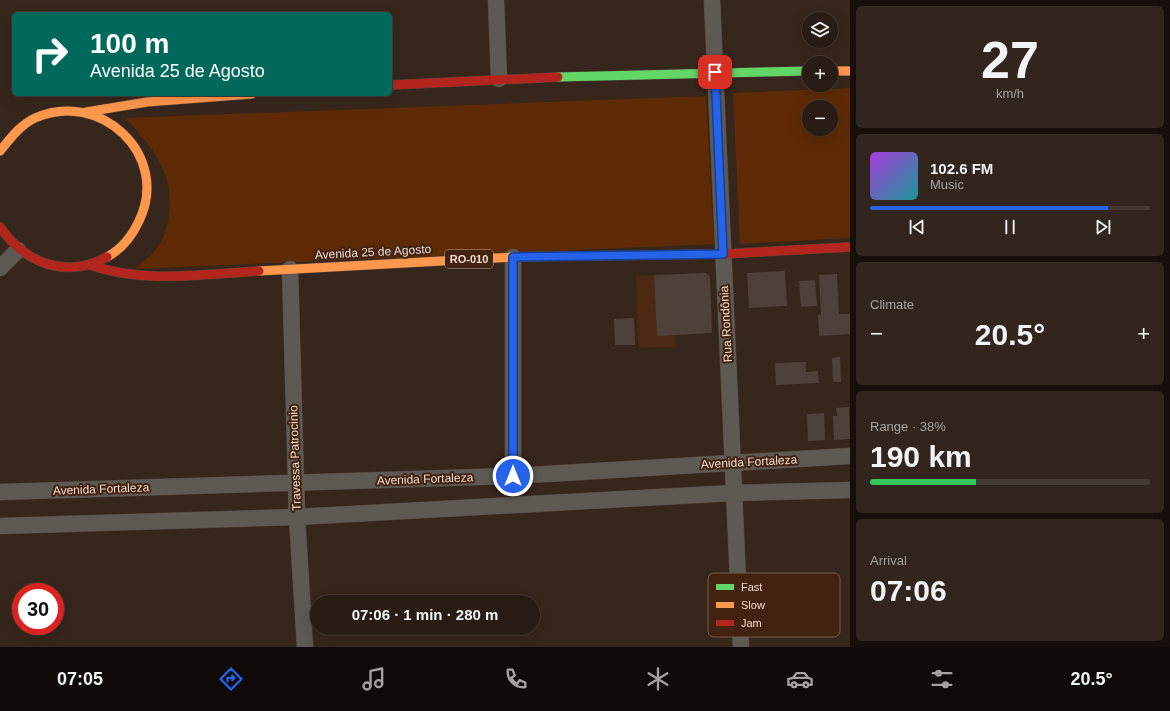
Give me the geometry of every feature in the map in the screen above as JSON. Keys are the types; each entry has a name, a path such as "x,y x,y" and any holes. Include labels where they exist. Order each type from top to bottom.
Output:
{"main road":[{"path":"392,85 499,78 802,71"},
{"path":"838,71 850,71"},
{"path":"0,151 14,132 35,118 60,111 86,112 116,105 145,101 221,96"},
{"path":"0,227 9,243 40,262 65,268 90,265 114,254 132,236 144,213 148,187 143,162 130,139 110,122 86,112"},
{"name":"Avenida 25 de Agosto","path":"90,265 114,274 137,276 513,257 723,254 850,247"}],"street":[{"path":"496,0 499,78"},
{"name":"Rua Rondônia","path":"712,0 737,573"},
{"path":"0,268 9,243"},
{"path":"513,257 513,476"},
{"name":"Travessa Patrocinio","path":"290,269 297,517 305,647"},
{"name":"Avenida Fortaleza","path":"0,492 513,476 850,456"},
{"path":"0,526 297,517 733,493 850,490"},
{"name":"Rua Rondônia","path":"740,637 741,647"}],"shaded area":[{"path":"850,88 850,238 740,244 733,93 802,90 802,92 838,92 838,89"},
{"path":"706,96 714,244 134,269 158,247 167,227 170,205 168,184 162,166 148,144 126,118"},
{"path":"654,275 657,335 675,335 675,347 639,348 636,276"}],"building":[{"path":"785,271 787,306 749,308 747,273"},
{"path":"706,273 710,277 712,333 657,336 654,275"},
{"path":"837,274 839,314 850,314 850,334 819,336 818,315 821,315 819,275"},
{"path":"815,280 817,306 801,307 799,281"},
{"path":"634,318 635,345 615,345 614,319"},
{"path":"840,357 841,382 833,382 832,358"},
{"path":"806,362 806,372 818,371 819,383 776,385 775,363"},
{"path":"849,407 850,439 834,440 833,416 837,416 836,408"},
{"path":"824,413 825,440 808,441 807,414"}],"traffic: fast":[{"path":"558,77 802,71"}],"traffic: slow":[{"path":"838,71 850,71"},
{"path":"86,112 147,102 226,96"},
{"path":"0,151 25,124 35,118 59,111 83,113 105,120 123,134 137,152 145,173 146,196 139,221 133,232 122,246 107,257"},
{"path":"259,271 513,257 582,256"}],"traffic: jam":[{"path":"392,85 558,77"},
{"path":"0,227 10,240 22,250 34,259 48,264 62,267 77,267 92,264 107,257"},
{"path":"582,256 723,254 850,247"},
{"path":"90,265 110,271 152,276 259,271"}],"route":[{"path":"513,476 513,257 723,254 715,72"}]}
